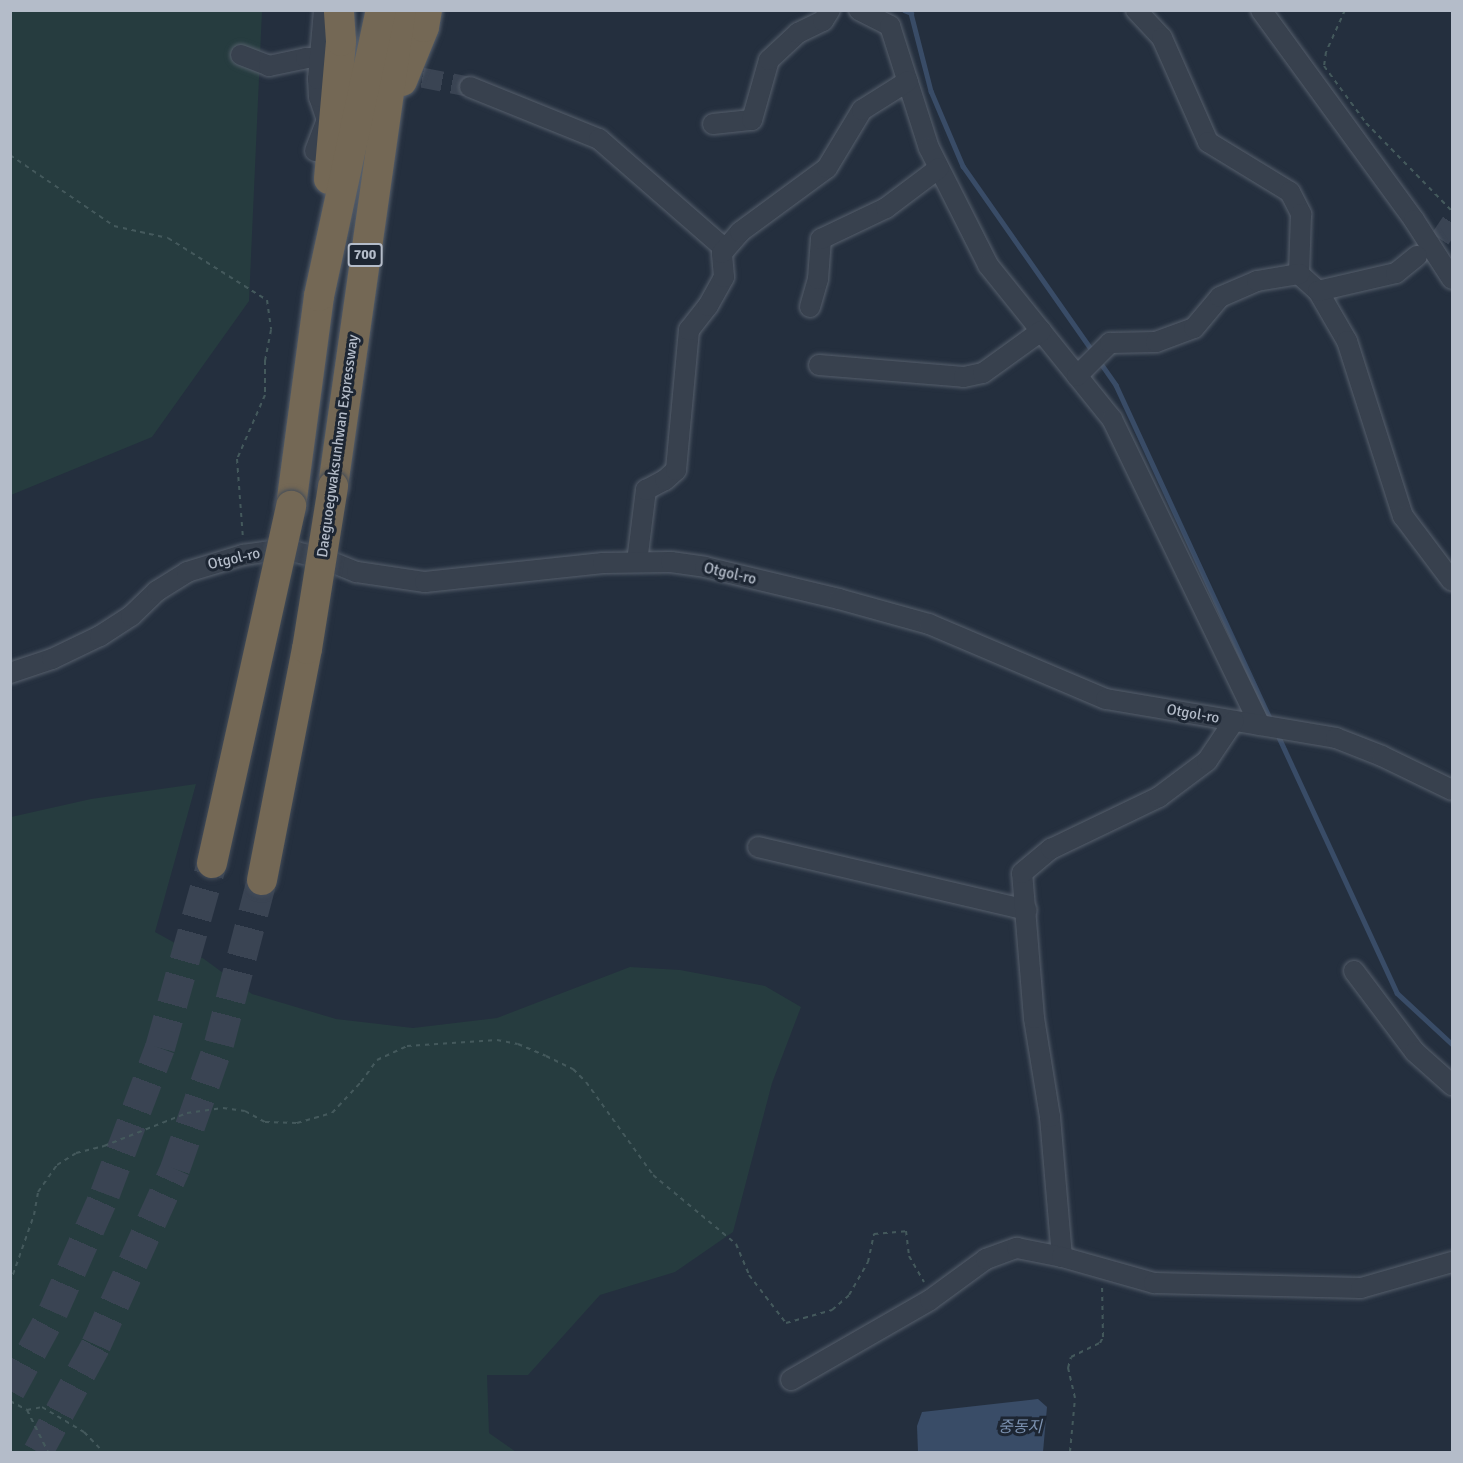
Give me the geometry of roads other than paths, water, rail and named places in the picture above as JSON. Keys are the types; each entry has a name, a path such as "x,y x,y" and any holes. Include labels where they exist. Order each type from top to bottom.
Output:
{"highway":[{"path":"319,296 341,41 339,10"},
{"path":"384,126 424,27 428,10"},
{"name":"Daeguoegwaksunhwan Expressway","path":"212,863 291,506 319,296 390,18"},
{"name":"Daeguoegwaksunhwan Expressway","path":"262,880 307,649 333,486 384,126 390,18"}],"street":[{"path":"315,151 327,120 319,97 324,10"},
{"path":"713,124 752,120 769,60 798,33 823,21 830,10"},
{"path":"859,10 890,26 929,148 988,265 1112,419 1260,725"},
{"path":"1136,10 1162,38 1208,142 1290,192 1301,214 1299,274"},
{"path":"1261,10 1414,220 1452,279"},
{"path":"241,55 270,66 306,58 320,58"},
{"path":"637,562 646,490 665,480 676,470 689,330 708,306 724,277 722,253 740,232 827,168 862,110 908,81"},
{"path":"470,87 599,139 725,249"},
{"path":"810,307 818,279 821,239 886,208 939,168"},
{"path":"1318,291 1396,273 1418,256"},
{"path":"1299,274 1318,291 1347,341 1402,516 1452,581"},
{"path":"1077,376 1110,343 1156,342 1194,328 1220,297 1257,281 1299,274"},
{"path":"819,365 964,377 983,373 1041,331"},
{"name":"Otgol-ro","path":"10,673 52,659 100,636 131,616 157,591 187,572 243,555 272,550 324,558 357,572 425,582 637,562 705,567 839,599 929,624 1106,699 1336,738 1382,756 1452,790"},
{"path":"1062,1257 1050,1117 1034,1018 1027,910 1022,873 1051,849 1159,797 1207,761 1234,721"},
{"path":"758,847 1027,910"},
{"path":"1354,971 1415,1052 1452,1085"},
{"path":"791,1380 935,1296 986,1259 1017,1248 1062,1257 1154,1283 1361,1288 1452,1262"}],"water":[{"name":"중동지","path":"1038,1399 1047,1407 1043,1452 918,1452 917,1426 922,1412"}],"waterway":[{"path":"904,10 911,13 931,91 963,166 1093,352"},
{"path":"1100,362 1116,385 1272,722"},
{"path":"1278,735 1397,993 1452,1044"}],"tunnel":[{"path":"393,72 470,87"},
{"path":"1419,255 1440,239 1452,221"},
{"path":"10,1391 53,1312 105,1194 160,1048 212,863"},
{"path":"38,1452 96,1345 175,1169 219,1044 262,880"}]}
